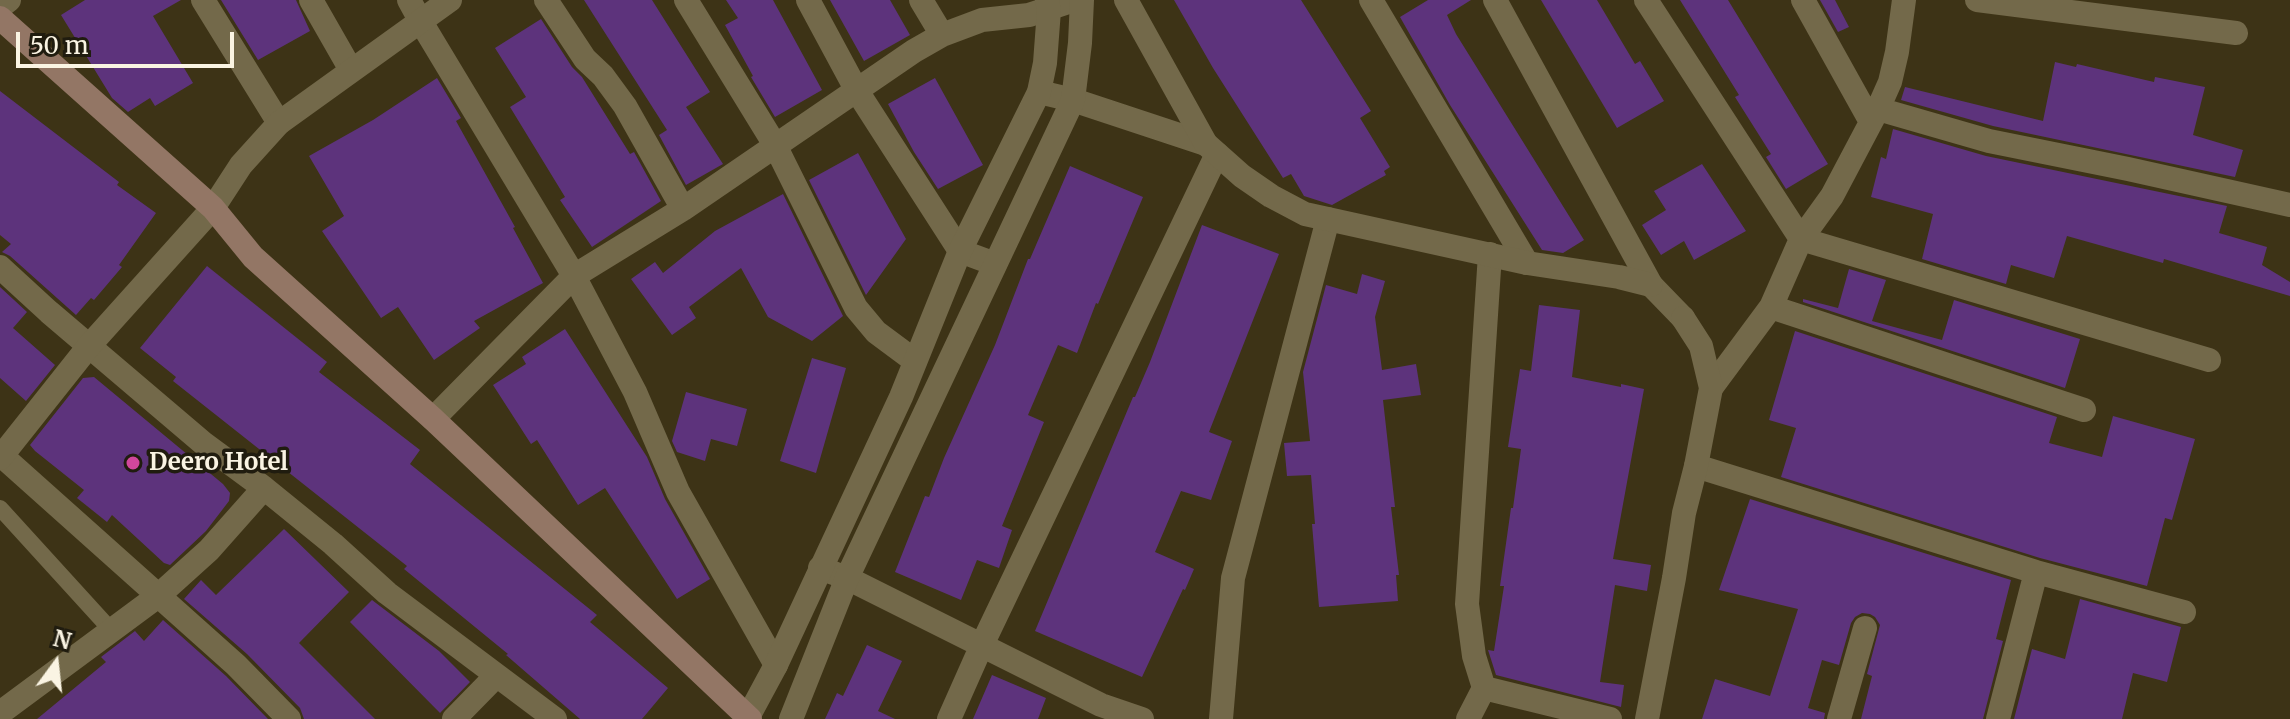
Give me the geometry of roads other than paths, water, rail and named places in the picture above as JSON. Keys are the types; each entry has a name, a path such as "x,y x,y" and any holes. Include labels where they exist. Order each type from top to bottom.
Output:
{"main road":[{"path":"0,18 213,208 253,257 433,419 748,718"}],"street":[{"path":"0,7 9,0"},
{"path":"203,0 279,123"},
{"path":"311,0 351,70"},
{"path":"409,0 574,276 635,392 678,492 776,665"},
{"path":"289,719 236,665 1,457 89,346 213,208 241,165 279,123 450,0"},
{"path":"546,0 585,59 603,76 625,106 683,209"},
{"path":"686,0 775,145 856,308 876,332 915,361"},
{"path":"808,0 857,91 960,251 995,264"},
{"path":"921,0 942,35"},
{"path":"433,419 574,276 683,209 914,51 942,35 982,20 1012,18 1048,5 1074,0"},
{"path":"791,719 847,578 1073,100 1082,0"},
{"path":"1126,0 1211,149 1271,196 1305,214 1527,263 1651,285"},
{"path":"1371,0 1527,263"},
{"path":"1495,0 1651,285 1683,318 1701,346 1711,388 1684,513 1647,719"},
{"path":"1646,0 1801,239 2209,360"},
{"path":"1803,0 1875,116 2290,205"},
{"path":"1711,388 1771,307 1801,239 1832,196 1875,116 1890,82 1904,0"},
{"path":"1977,0 2236,33"},
{"path":"748,718 776,665 901,397 960,251 1039,92 1045,63 1048,5"},
{"path":"1039,92 1073,100 1211,149"},
{"path":"949,719 1211,149"},
{"path":"1221,719 1233,578 1328,219"},
{"path":"1468,719 1484,688 1474,656 1467,604 1490,254"},
{"path":"0,267 203,443 333,544 387,593 555,719"},
{"path":"1771,307 2084,410"},
{"path":"901,397 927,408"},
{"path":"1696,466 2036,572 2184,612"},
{"path":"0,713 158,596 209,550 264,488"},
{"path":"820,568 847,578 981,647 1099,712 1142,719"},
{"path":"1998,719 2036,572"},
{"path":"1839,719 1865,628"},
{"path":"454,719 496,676"},
{"path":"1484,688 1610,719"}],"lane":[{"path":"0,508 112,631"}],"place":[{"name":"Deero Hotel","path":"133,463"}]}
